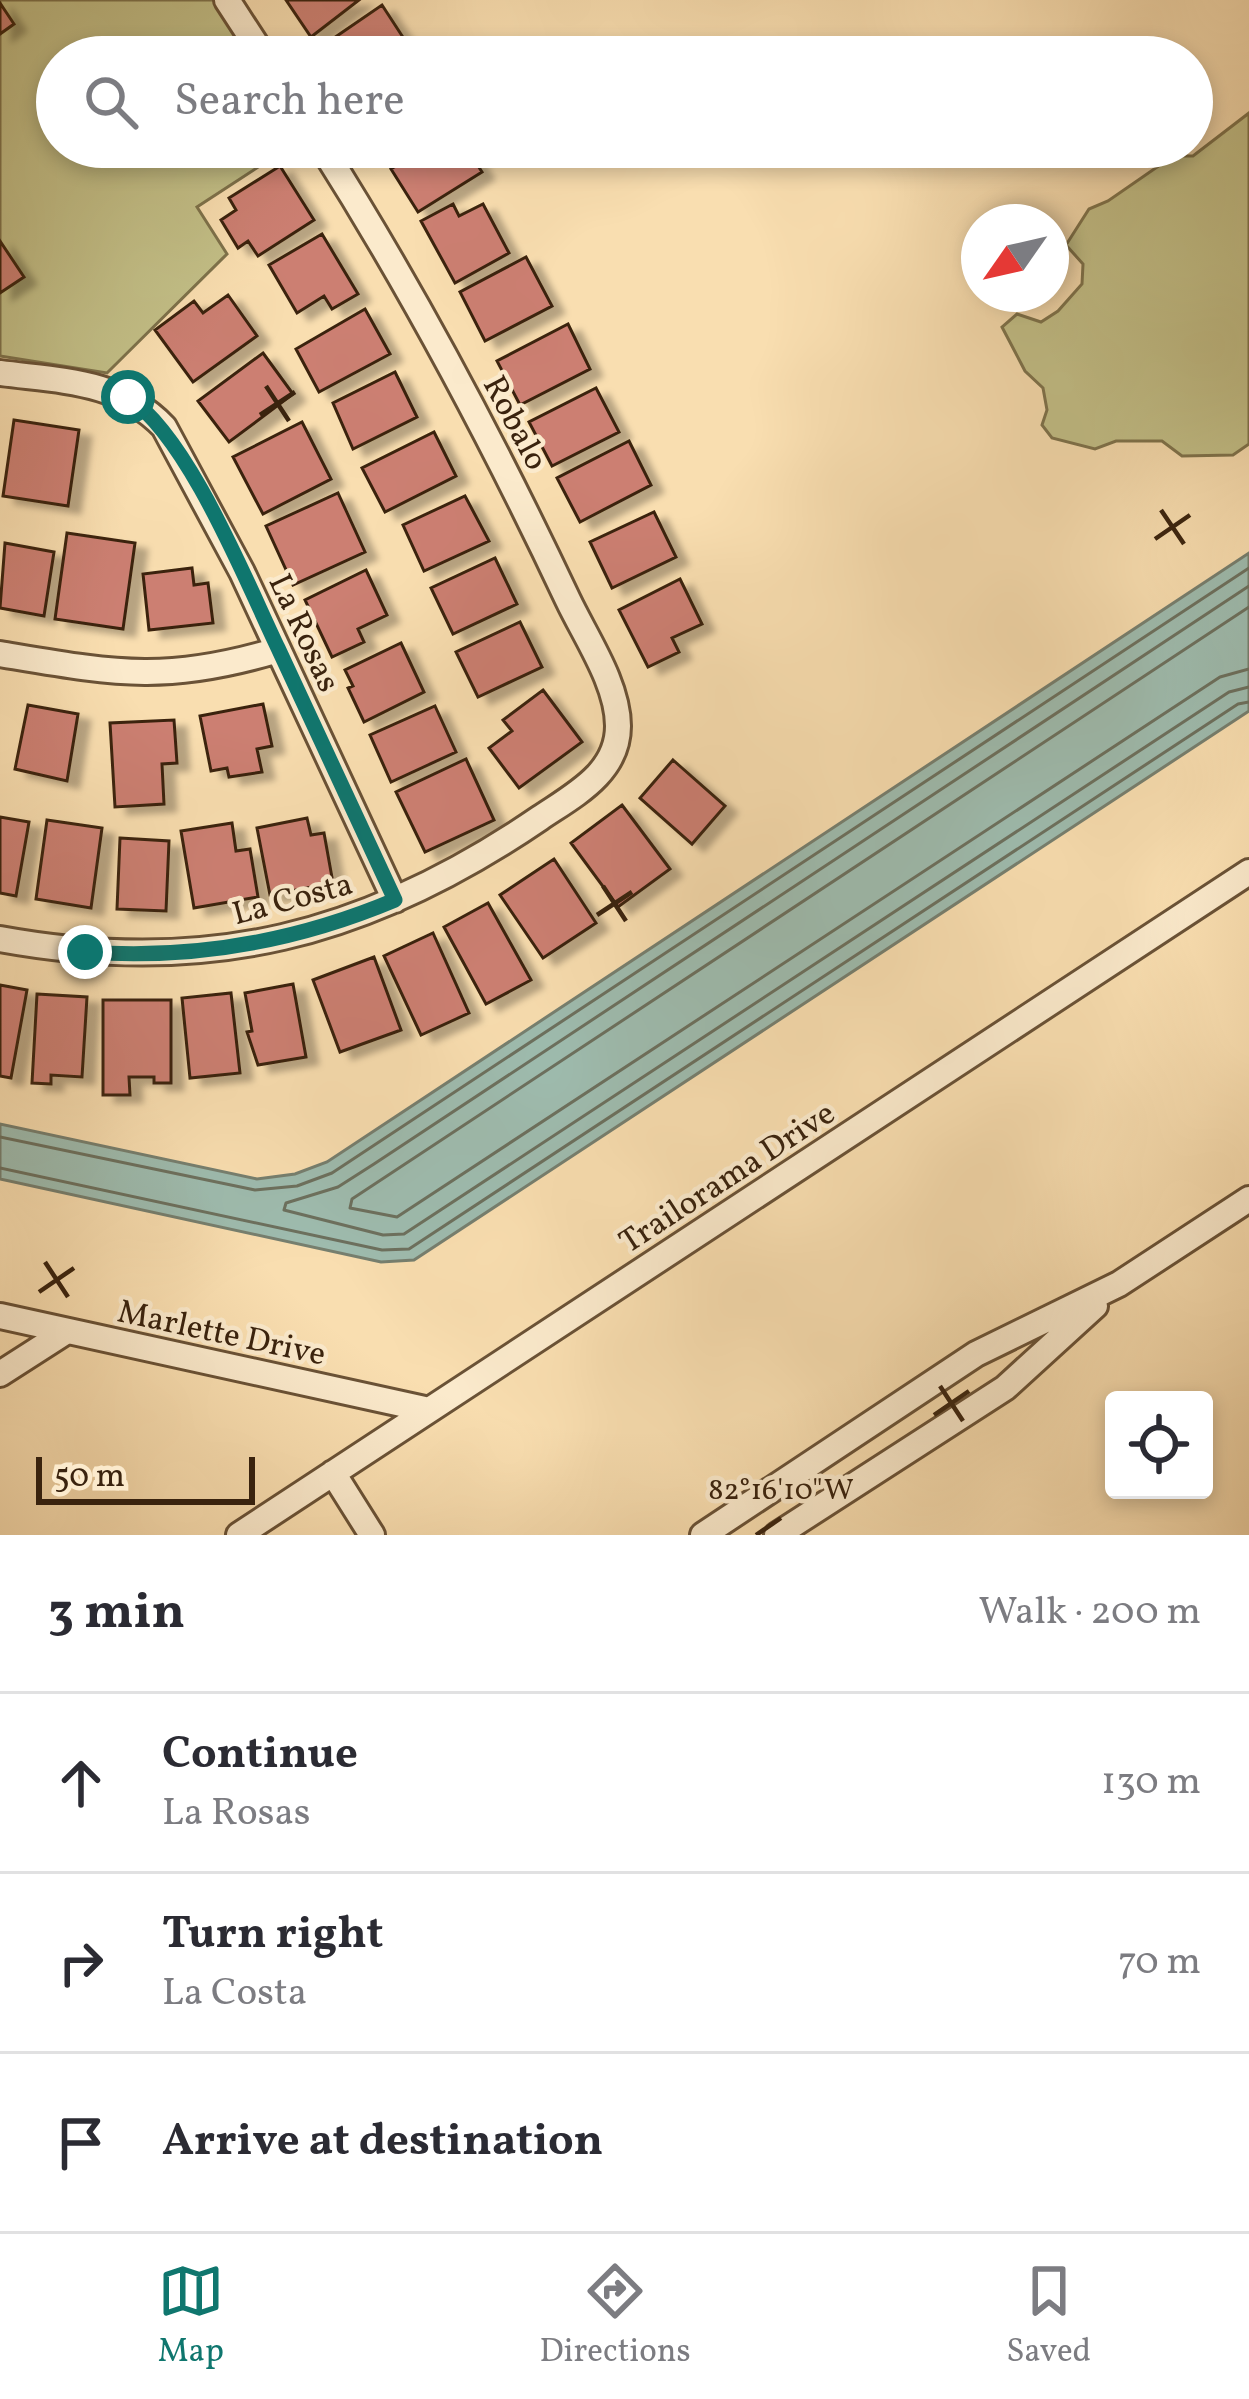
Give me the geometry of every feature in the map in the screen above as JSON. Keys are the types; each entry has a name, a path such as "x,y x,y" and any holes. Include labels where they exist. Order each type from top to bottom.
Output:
{"street":[{"path":"226,0 250,36"},
{"name":"Robalo","path":"334,168 430,329 518,493 610,690 618,718 616,742"},
{"name":"La Rosas","path":"0,373 96,386 128,397 147,410 177,448 395,900"},
{"path":"0,654 153,675 210,669 278,650"},
{"name":"La Costa","path":"0,939 133,956 225,949 313,931 395,900 523,830 590,784 616,742"},
{"name":"Trailorama Drive","path":"239,1535 1249,872"},
{"path":"703,1535 976,1354 1119,1285 1249,1199"},
{"path":"777,1535 1005,1388 1119,1285"},
{"name":"Marlette Drive","path":"0,1316 429,1410"},
{"path":"0,1375 67,1331"},
{"path":"333,1473 373,1535"}],"shaded area":[{"path":"0,0 216,0 239,36 36,36 36,168 257,168 197,207 227,254 107,373 0,356"},
{"path":"1249,113 1249,444 1233,455 1182,456 1162,441 1116,441 1095,449 1052,438 1042,425 1047,410 1043,388 1025,371 1002,327 1017,314 1041,322 1056,312 1069,312 1069,299 1082,284 1083,264 1069,248 1069,240 1089,209 1156,168 1213,168 1213,141"}],"water":[{"path":"1249,553 1249,711 414,1260 381,1262 0,1179 0,1124 257,1179 295,1174 327,1162"}],"building":[{"path":"286,0 359,0 312,36"},
{"path":"0,3 14,24 0,34"},
{"path":"382,5 402,36 337,36"},
{"path":"281,168 314,220 258,256 248,241 238,248 221,220 236,210 229,198"},
{"path":"479,168 482,172 418,212 391,169"},
{"path":"453,204 459,216 483,204 509,253 455,283 421,221"},
{"path":"322,234 358,294 332,309 324,296 297,313 269,265"},
{"path":"0,241 24,277 0,293"},
{"path":"526,257 552,306 485,341 460,292"},
{"path":"228,295 257,336 193,382 155,330 194,301 203,313"},
{"path":"365,309 390,354 319,392 296,349"},
{"path":"568,324 590,369 520,405 497,361"},
{"path":"263,353 293,394 229,442 198,401"},
{"path":"395,372 417,417 353,449 333,403"},
{"path":"596,388 619,432 552,466 529,422"},
{"path":"14,420 79,430 68,506 3,496"},
{"path":"302,422 331,479 263,514 233,457"},
{"path":"434,432 456,476 385,512 362,468"},
{"path":"629,441 651,485 580,522 557,478"},
{"path":"338,493 365,552 293,585 266,526"},
{"path":"465,496 489,541 424,571 403,525"},
{"path":"654,512 676,557 612,588 590,542"},
{"path":"67,533 135,543 123,629 55,619"},
{"path":"5,543 54,552 44,616 0,608"},
{"path":"495,558 517,604 453,634 431,588"},
{"path":"192,568 194,585 208,583 213,623 149,630 143,574"},
{"path":"366,570 387,615 358,629 364,642 332,657 305,600"},
{"path":"680,579 702,624 672,638 679,652 648,667 619,610"},
{"path":"520,622 542,667 478,697 456,652"},
{"path":"401,643 424,692 364,722 345,670"},
{"path":"543,690 582,742 519,788 489,748 512,731 503,720"},
{"path":"263,704 272,746 257,749 262,772 229,777 227,768 211,771 200,716"},
{"path":"28,705 78,714 67,781 15,769"},
{"path":"435,706 456,752 391,782 370,735"},
{"path":"174,720 177,763 162,764 164,804 115,807 110,723"},
{"path":"466,759 494,820 425,852 396,792"},
{"path":"673,760 725,806 692,844 640,798"},
{"path":"622,805 670,869 618,907 571,843"},
{"path":"0,817 29,822 16,896 0,893"},
{"path":"307,818 311,835 324,833 333,883 270,895 257,828"},
{"path":"47,820 102,828 91,908 36,899"},
{"path":"232,823 236,851 250,849 258,897 194,908 181,831"},
{"path":"120,838 169,841 166,911 117,909"},
{"path":"554,859 596,923 543,958 500,895"},
{"path":"488,903 531,980 486,1004 444,927"},
{"path":"433,933 469,1013 421,1035 384,956"},
{"path":"374,957 401,1030 340,1052 313,980"},
{"path":"293,984 306,1057 258,1065 247,1032 252,1031 245,993"},
{"path":"0,985 27,990 11,1078 0,1076"},
{"path":"231,993 240,1073 190,1078 182,998"},
{"path":"37,994 87,997 82,1077 51,1075 51,1084 32,1083"},
{"path":"103,1000 171,1000 171,1083 129,1077 130,1095 103,1095"}],"route":[{"path":"85,952 176,954 267,943 395,900 242,572 177,448 147,410 128,397"}]}
